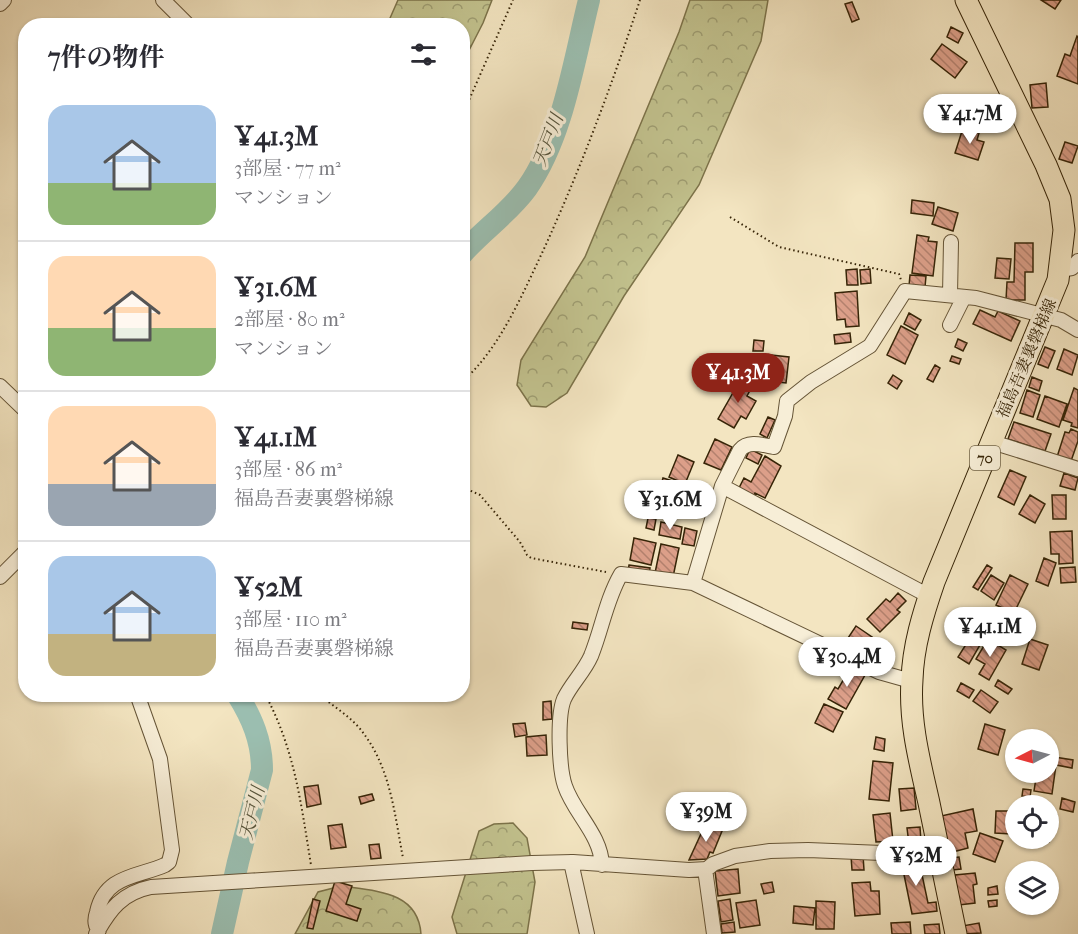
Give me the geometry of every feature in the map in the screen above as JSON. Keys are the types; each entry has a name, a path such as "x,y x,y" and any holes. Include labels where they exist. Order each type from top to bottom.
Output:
{"main road":[{"name":"福島吾妻裏磐梯線","path":"956,934 917,750 911,681 914,651 929,596 1058,280 1069,265 1060,199 1046,165 966,0"}],"street":[{"path":"0,4 4,0"},
{"path":"163,0 181,18"},
{"path":"950,325 957,296 951,242"},
{"path":"693,583 722,486 743,446 754,444 774,447 785,416 787,401 811,382 870,346 905,291 976,298 1061,320 1078,330"},
{"path":"0,386 18,403"},
{"path":"992,442 1078,469"},
{"path":"722,486 929,596"},
{"path":"0,577 18,558"},
{"path":"602,865 598,847 564,782 560,743 561,713 563,702 591,654 610,596 621,574 693,583 879,672 911,681"},
{"path":"98,932 95,924 97,910 107,892 125,877 165,865 169,862 172,850 160,759 140,702"},
{"path":"98,932 112,910 125,896 151,887 405,870 571,862 658,869 705,869 735,856 770,851 882,853 938,848"},
{"path":"571,862 586,934"},
{"path":"705,869 714,934"}],"path":[{"path":"470,98 513,0"},
{"path":"470,373 500,337 536,267 570,192 640,0"},
{"path":"730,217 779,247 899,274 905,291"},
{"path":"470,490 480,495 531,558 621,574"},
{"path":"269,702 296,770 309,877"},
{"path":"327,702 364,733 380,762 393,799 405,870"}],"green space":[{"path":"398,0 492,0 470,48 470,18 390,18"},
{"path":"690,0 768,0 761,41 699,185 624,296 567,393 546,407 531,406 517,385 521,360 585,257 679,32"},
{"path":"513,823 527,838 535,882 527,934 457,934 452,917 479,831 494,824"},
{"path":"341,886 380,892 403,901 412,909 418,920 421,934 295,934 318,892"}],"building":[{"path":"1041,0 1061,0 1055,9"},
{"path":"852,2 859,19 852,22 845,4"},
{"path":"951,27 963,33 958,43 947,37"},
{"path":"1077,36 1078,84 1057,76 1065,54 1070,56"},
{"path":"942,44 967,62 955,78 931,59"},
{"path":"1046,83 1048,107 1032,108 1030,85"},
{"path":"971,103 988,109 984,122 967,117"},
{"path":"963,128 979,133 977,140 984,142 978,160 955,153"},
{"path":"1065,142 1078,146 1072,163 1059,159"},
{"path":"912,200 934,203 933,216 911,213"},
{"path":"938,207 958,213 953,231 932,224"},
{"path":"917,235 929,237 928,241 937,242 933,276 912,273"},
{"path":"1015,243 1033,243 1033,272 1025,272 1025,300 1006,300 1007,282 1014,282"},
{"path":"997,258 1011,259 1009,279 995,278"},
{"path":"857,269 858,285 847,285 846,270"},
{"path":"870,269 871,283 861,284 860,270"},
{"path":"910,275 926,276 925,287 909,286"},
{"path":"857,291 859,326 846,327 845,319 837,320 835,293"},
{"path":"980,310 995,317 998,311 1020,321 1011,341 973,324"},
{"path":"909,313 921,320 915,330 904,324"},
{"path":"901,326 918,335 905,364 887,355"},
{"path":"850,333 851,342 835,344 834,335"},
{"path":"958,339 967,343 963,351 955,347"},
{"path":"754,340 764,341 763,351 753,351"},
{"path":"1045,347 1055,351 1048,368 1038,364"},
{"path":"1064,349 1078,355 1072,375 1057,369"},
{"path":"771,355 789,357 786,383 769,381"},
{"path":"952,356 961,359 959,364 950,361"},
{"path":"750,359 765,360 764,379 748,378"},
{"path":"935,365 940,368 933,382 927,379"},
{"path":"893,375 902,381 897,389 888,383"},
{"path":"742,377 754,383 747,396 756,401 746,419 741,416 734,428 718,419"},
{"path":"1032,377 1042,381 1039,391 1029,387"},
{"path":"1074,388 1078,390 1078,428 1063,420"},
{"path":"1027,390 1040,395 1033,417 1020,413"},
{"path":"1045,396 1067,404 1059,427 1037,419"},
{"path":"768,417 775,420 767,438 760,434"},
{"path":"1014,422 1051,434 1045,451 1008,439"},
{"path":"1071,429 1078,432 1078,441 1071,461 1057,457 1065,432 1069,433"},
{"path":"715,439 732,447 721,470 704,463"},
{"path":"750,449 762,455 758,464 746,458"},
{"path":"678,455 694,462 685,484 669,477"},
{"path":"765,456 781,466 765,498 755,493 754,496 739,488 744,478 751,482"},
{"path":"1010,470 1026,477 1014,505 998,497"},
{"path":"1064,473 1078,478 1075,490 1060,486"},
{"path":"663,478 676,482 671,501 658,497"},
{"path":"1030,495 1045,504 1035,523 1019,514"},
{"path":"1052,495 1066,495 1066,519 1053,519"},
{"path":"642,505 666,510 665,517 641,512"},
{"path":"648,518 656,519 654,530 646,528"},
{"path":"661,522 682,527 680,539 659,535"},
{"path":"685,528 697,531 694,546 682,544"},
{"path":"1072,531 1073,563 1059,564 1059,554 1051,554 1050,532"},
{"path":"634,538 656,543 651,565 630,560"},
{"path":"661,544 679,548 673,577 655,573"},
{"path":"1044,558 1056,563 1048,586 1036,581"},
{"path":"629,565 650,568 649,576 628,572"},
{"path":"987,565 992,568 978,590 973,587"},
{"path":"1075,567 1076,582 1061,583 1060,568"},
{"path":"991,575 1004,583 994,600 981,591"},
{"path":"1010,575 1028,584 1014,613 996,605"},
{"path":"898,593 906,601 897,610 900,612 880,632 867,619 886,599 890,602"},
{"path":"573,622 588,624 587,630 572,628"},
{"path":"856,626 872,637 858,658 842,647"},
{"path":"970,638 980,645 969,664 958,657"},
{"path":"988,639 1006,650 989,680 979,674 985,664 976,659"},
{"path":"1030,639 1048,645 1039,670 1022,664"},
{"path":"851,667 865,675 846,709 828,699 835,687 838,689"},
{"path":"998,680 1012,689 1008,694 995,686"},
{"path":"961,683 974,690 969,698 957,691"},
{"path":"981,690 998,702 990,713 973,701"},
{"path":"551,701 552,719 543,720 543,702"},
{"path":"824,704 843,712 833,732 815,723"},
{"path":"525,723 527,735 515,737 513,724"},
{"path":"985,724 1005,730 998,755 978,749"},
{"path":"546,735 547,755 527,756 526,737"},
{"path":"876,737 885,739 884,751 874,749"},
{"path":"1059,758 1073,760 1072,768 1059,766"},
{"path":"873,761 893,763 889,801 869,799"},
{"path":"1035,783 1054,783 1052,794 1034,791"},
{"path":"318,785 321,804 307,807 304,787"},
{"path":"914,788 916,809 901,811 899,789"},
{"path":"1023,789 1031,790 1030,795 1022,795"},
{"path":"372,794 374,800 361,804 359,797"},
{"path":"1062,798 1075,802 1073,812 1060,809"},
{"path":"973,809 977,831 965,833 968,848 949,853 941,816"},
{"path":"996,811 1005,811 1005,834 995,833"},
{"path":"890,813 893,841 876,842 873,815"},
{"path":"706,823 722,831 713,853 710,852 707,859 689,860"},
{"path":"342,824 346,847 331,849 328,826"},
{"path":"920,827 921,842 909,844 907,828"},
{"path":"980,833 1003,841 995,862 973,854"},
{"path":"379,844 381,858 371,859 369,845"},
{"path":"863,855 864,870 852,870 851,856"},
{"path":"918,856 928,903 936,902 937,911 912,914 901,860"},
{"path":"959,857 961,869 952,870 950,858"},
{"path":"738,869 740,893 718,896 715,871"},
{"path":"975,873 977,884 973,885 975,903 959,905 955,875"},
{"path":"335,881 352,886 346,904 361,909 357,921 326,911"},
{"path":"772,882 774,892 764,894 761,884"},
{"path":"870,882 871,891 879,891 880,914 855,916 852,883"},
{"path":"997,886 998,894 988,895 988,888"},
{"path":"313,899 320,901 313,929 307,928"},
{"path":"730,899 733,920 721,922 718,901"},
{"path":"756,900 760,925 740,928 736,903"},
{"path":"997,900 997,906 989,907 988,901"},
{"path":"816,901 835,902 834,929 816,929"},
{"path":"794,906 815,908 813,925 793,923"},
{"path":"734,922 735,932 722,933 721,924"},
{"path":"910,922 911,934 892,934 891,923"},
{"path":"979,923 981,933 963,934 962,926"},
{"path":"939,924 940,934 925,934 924,925"}],"waterway":[{"name":"天戸川","path":"470,246 520,197 550,146 566,97 589,0"},
{"name":"天戸川","path":"222,934 262,770 262,759 255,730 241,702"}]}
